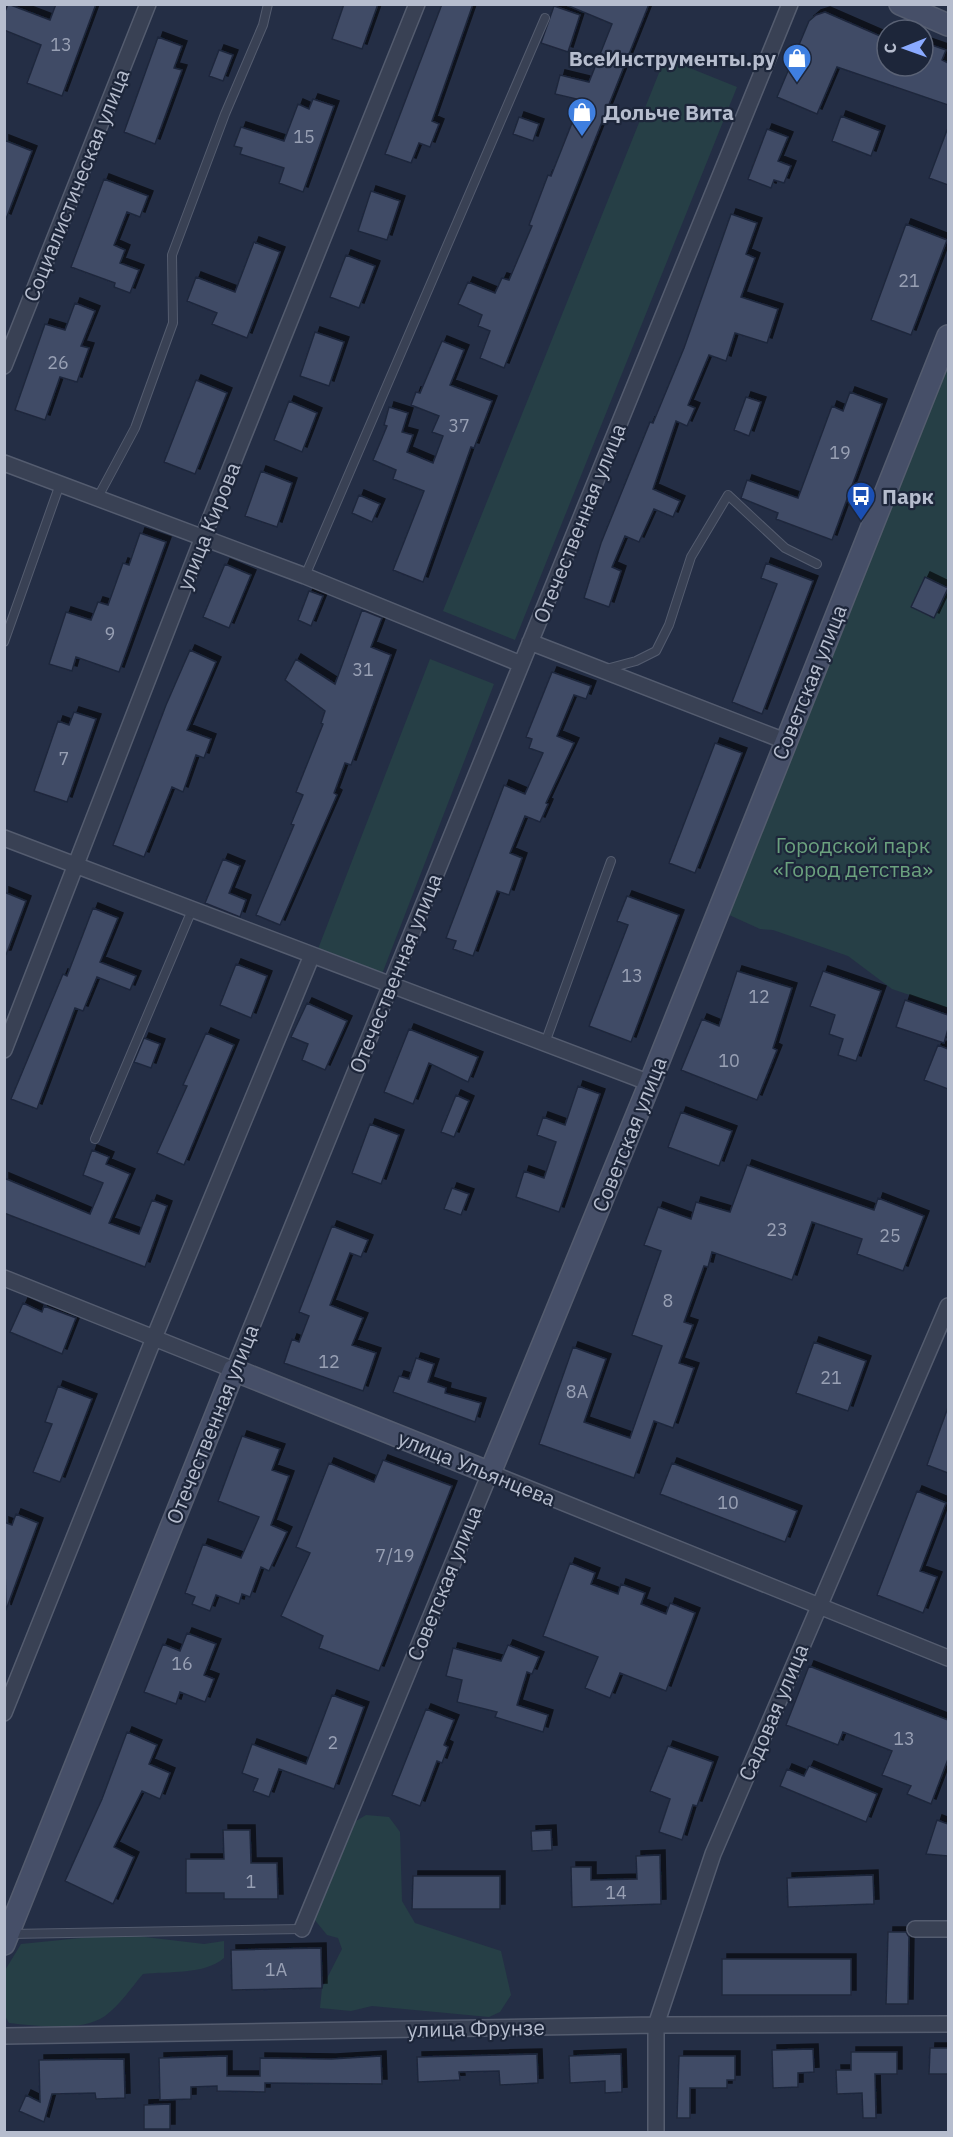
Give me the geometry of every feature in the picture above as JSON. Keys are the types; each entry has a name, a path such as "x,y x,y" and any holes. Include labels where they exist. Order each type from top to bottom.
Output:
{"street":[{"name":"Социалистическая улица","path":"4,366 148,4"},
{"name":"улица Кирова","path":"4,1050 203,537 417,4"},
{"name":"Отечественная улица","path":"6,1939 234,1370 790,4"},
{"path":"900,4 948,25"},
{"name":"Советская улица","path":"302,1929 650,1083 948,336"},
{"path":"4,463 305,576 521,664"},
{"path":"530,642 785,741"},
{"path":"4,838 650,1083"},
{"path":"4,1713 154,1338 312,955"},
{"name":"улица Ульянцева","path":"4,1278 948,1658"},
{"name":"Садовая улица","path":"656,2133 656,2025 712,1854 819,1605 945,1325 948,1305"},
{"path":"915,1929 948,1929"},
{"name":"улица Фрунзе","path":"4,2036 656,2025 948,2024"}],"lane":[{"path":"98,497 135,428 173,323 172,255 225,114 263,25 268,4"},
{"path":"305,576 545,18"},
{"path":"4,642 60,484"},
{"path":"602,670 636,661 656,651 669,625 691,557 728,495 785,548 817,564"},
{"path":"545,1043 611,861"},
{"path":"95,1139 192,910"},
{"path":"6,1939 302,1929"}],"green space":[{"path":"665,58 737,87 515,640 443,611"},
{"name":"Городской парк «Город детства»","path":"948,355 948,1008 892,989 848,956 773,930 760,929 727,914"},
{"path":"430,659 494,684 382,974 318,949"},
{"path":"366,1815 389,1817 400,1832 402,1901 415,1923 501,1951 511,1995 500,2012 489,2017 372,2006 351,2011 320,2008 322,1988 342,1949 338,1938 327,1935 314,1919 351,1824"},
{"path":"120,1934 204,1944 224,1941 224,1958 196,1970 143,1974 116,2007 96,2021 58,2027 9,2023 5,2016 4,1972 21,1944"}],"building":[{"path":"8,4 50,20 56,4 96,4 62,96 27,83 41,45 4,30 4,14"},
{"path":"344,4 378,4 362,49 332,39"},
{"path":"442,4 473,4 432,121 439,124 430,147 419,143 411,163 385,154"},
{"path":"564,4 649,4 504,368 480,358 490,331 478,326 482,315 458,304 468,282 495,293 502,278 509,280 532,226 529,225 548,175 551,176 581,100 555,94 560,75 589,82 612,24"},
{"path":"554,6 580,15 568,52 541,43"},
{"path":"825,12 875,34 875,78 935,78 935,46 946,50 942,60 948,63 948,105 837,67 817,114 777,97 809,21"},
{"path":"158,37 182,46 174,68 182,70 155,144 124,132"},
{"path":"219,50 233,55 223,81 209,76"},
{"path":"313,99 334,106 303,192 279,183 284,168 240,154 242,148 234,146 241,127 284,141 298,104 309,109"},
{"path":"841,116 880,131 871,156 832,141"},
{"path":"519,117 539,124 533,141 513,134"},
{"path":"767,129 788,137 778,161 791,166 784,183 774,180 771,188 748,179"},
{"path":"948,130 948,185 929,178"},
{"path":"4,140 32,151 6,219 4,218"},
{"path":"104,179 148,196 140,217 127,212 114,245 125,250 120,263 139,270 130,293 114,287 115,283 71,267"},
{"path":"371,191 400,201 387,240 358,231"},
{"path":"731,214 757,223 746,254 755,258 741,297 778,309 767,343 735,333 726,361 709,355 688,405 695,408 687,426 676,421 653,489 680,501 673,517 654,509 639,542 625,536 612,567 621,571 609,607 584,598 601,543 650,422 653,423 684,348"},
{"path":"906,224 947,240 911,335 871,320"},
{"path":"254,242 280,252 247,338 212,324 217,313 187,301 196,277 235,292"},
{"path":"346,255 375,266 359,308 330,297"},
{"path":"75,303 95,311 81,346 89,348 77,382 60,377 45,420 15,410 45,324 65,330"},
{"path":"315,332 344,342 329,386 300,376"},
{"path":"442,341 464,350 450,385 492,401 474,448 471,447 423,582 393,570 424,491 393,479 396,470 373,460 387,426 384,425 389,407 408,413 402,432 413,435 407,452 433,463 443,436 432,432 439,416 411,405 416,392 420,393"},
{"path":"196,380 227,393 195,474 164,462"},
{"path":"850,392 882,404 832,540 776,519 778,513 741,498 747,480 798,498 832,406 843,411"},
{"path":"746,397 761,402 749,436 734,430"},
{"path":"289,401 317,413 302,452 274,440"},
{"path":"261,471 292,483 277,527 245,516"},
{"path":"359,495 380,504 372,522 352,513"},
{"path":"140,533 166,542 119,672 76,657 72,671 49,664 66,612 91,620 98,602 108,605 123,563 129,565"},
{"path":"766,563 813,581 762,714 732,702 777,584 761,578"},
{"path":"225,564 251,575 229,628 203,617"},
{"path":"925,577 948,588 934,618 911,607"},
{"path":"309,591 323,596 311,626 298,620"},
{"path":"362,610 382,618 371,647 391,655 351,765 345,763 334,793 337,795 280,925 256,915 294,825 291,824 303,795 296,792 323,724 321,723 325,711 285,680 296,659 335,684"},
{"path":"190,650 216,662 187,730 211,739 204,758 196,755 183,792 172,787 144,857 113,845 166,705"},
{"path":"552,672 591,686 586,699 574,695 557,736 574,743 546,803 548,804 540,822 525,816 510,853 522,858 509,895 497,891 473,956 453,949 456,941 446,938 504,785 525,794 543,753 529,748 532,739 526,737"},
{"path":"74,712 96,719 67,802 34,791 58,721 69,725"},
{"path":"715,743 742,753 695,873 669,863"},
{"path":"223,859 240,866 229,893 246,900 240,917 205,903"},
{"path":"4,892 26,901 6,955 4,955"},
{"path":"627,896 679,915 631,1042 589,1026 628,925 617,921"},
{"path":"93,908 118,918 100,962 136,976 130,990 97,977 83,1011 75,1008 37,1109 11,1099 63,974 67,976"},
{"path":"236,964 267,976 251,1018 220,1005"},
{"path":"737,971 792,988 773,1048 777,1050 757,1100 681,1070 702,1019 719,1026"},
{"path":"823,971 881,991 856,1061 838,1055 843,1039 829,1034 835,1015 810,1006"},
{"path":"905,1000 948,1015 948,1029 944,1043 896,1027"},
{"path":"307,1003 347,1021 325,1070 302,1060 308,1044 291,1037"},
{"path":"409,1029 478,1057 468,1082 429,1063 413,1104 384,1092"},
{"path":"206,1033 234,1045 184,1165 157,1153 187,1086 183,1085"},
{"path":"144,1038 160,1044 151,1068 134,1062"},
{"path":"938,1045 948,1049 948,1089 924,1080"},
{"path":"578,1086 600,1094 559,1212 516,1197 524,1171 544,1178 556,1142 537,1135 543,1117 565,1125"},
{"path":"456,1095 469,1101 454,1137 441,1132"},
{"path":"681,1112 732,1131 719,1166 668,1147"},
{"path":"370,1124 399,1135 381,1184 352,1173"},
{"path":"92,1150 109,1157 106,1164 130,1174 109,1223 139,1234 152,1200 167,1206 145,1267 4,1213 4,1178 90,1214 103,1183 83,1175"},
{"path":"747,1165 874,1210 878,1198 924,1216 903,1271 857,1254 862,1239 812,1222 792,1280 712,1252 708,1267 704,1266 684,1322 693,1325 679,1363 694,1368 673,1428 654,1421 634,1478 539,1444 573,1347 606,1359 584,1422 630,1438 662,1346 632,1335 661,1251 644,1245 658,1207 691,1219 696,1202 730,1212"},
{"path":"452,1188 469,1194 461,1215 444,1209"},
{"path":"332,1226 368,1240 361,1257 350,1253 330,1305 363,1318 352,1345 376,1353 363,1391 284,1363 292,1339 299,1342 309,1316 299,1312"},
{"path":"23,1303 42,1312 44,1306 76,1318 62,1354 10,1332"},
{"path":"814,1342 866,1361 848,1411 796,1393"},
{"path":"416,1358 434,1364 428,1382 446,1388 445,1393 481,1403 475,1422 393,1392 399,1376 409,1379"},
{"path":"58,1386 92,1399 60,1482 33,1472 52,1424 45,1422"},
{"path":"948,1411 948,1473 927,1465"},
{"path":"242,1436 280,1449 272,1470 289,1476 271,1525 287,1532 269,1571 261,1567 250,1597 242,1594 239,1604 216,1595 210,1611 192,1604 195,1597 185,1593 203,1544 241,1558 259,1517 218,1501"},
{"path":"383,1460 452,1486 379,1671 319,1648 323,1636 281,1616 310,1553 296,1547 329,1463 374,1482"},
{"path":"672,1463 797,1511 785,1542 660,1494"},
{"path":"917,1491 946,1503 920,1571 937,1577 923,1613 877,1595"},
{"path":"16,1514 38,1523 6,1610 4,1522 12,1525"},
{"path":"570,1563 595,1573 591,1584 618,1594 621,1584 645,1593 641,1604 666,1614 670,1603 695,1613 666,1691 620,1673 610,1698 585,1688 598,1657 543,1636"},
{"path":"187,1633 216,1644 204,1675 214,1679 205,1702 180,1692 176,1704 144,1692 163,1644 180,1651"},
{"path":"508,1645 539,1657 532,1674 527,1672 517,1705 548,1715 543,1732 495,1717 497,1712 457,1702 462,1680 446,1676 453,1648 501,1661"},
{"path":"809,1666 948,1720 948,1759 931,1804 907,1794 911,1786 882,1775 892,1751 843,1732 838,1745 786,1725"},
{"path":"332,1695 364,1707 334,1789 279,1769 269,1797 253,1791 258,1779 242,1773 252,1744 306,1764"},
{"path":"426,1709 454,1720 444,1745 448,1747 442,1763 437,1761 420,1806 392,1795"},
{"path":"127,1732 157,1745 149,1764 170,1773 160,1799 142,1791 114,1847 134,1857 113,1904 65,1881 102,1799"},
{"path":"668,1746 713,1762 697,1806 693,1805 682,1840 659,1832 670,1799 650,1791"},
{"path":"809,1766 877,1794 866,1822 780,1786 787,1769 804,1776"},
{"path":"937,1820 948,1824 948,1856 926,1854"},
{"path":"223,1830 250,1830 251,1863 277,1863 278,1899 224,1899 224,1893 186,1893 186,1859 224,1859"},
{"path":"551,1830 552,1850 532,1851 531,1831"},
{"path":"660,1855 661,1904 572,1907 571,1867 591,1867 591,1880 637,1879 636,1856"},
{"path":"873,1875 874,1904 788,1907 787,1878"},
{"path":"413,1876 500,1876 500,1909 412,1909"},
{"path":"888,1932 906,1932 909,1937 908,2004 886,2004"},
{"path":"321,1948 322,1988 232,1990 231,1950"},
{"path":"722,1959 851,1959 851,1995 722,1995"},
{"path":"930,2048 948,2048 948,2074 929,2074"},
{"path":"813,2049 814,2072 798,2073 798,2087 773,2088 772,2050"},
{"path":"851,2052 897,2052 897,2074 875,2074 876,2118 863,2118 862,2093 837,2094 836,2070 851,2070"},
{"path":"537,2054 538,2083 500,2085 499,2071 459,2072 460,2080 418,2082 417,2057"},
{"path":"621,2054 622,2092 605,2093 605,2081 570,2083 569,2056"},
{"path":"227,2056 227,2076 260,2076 260,2058 331,2059 381,2056 382,2084 265,2083 265,2092 217,2091 217,2086 191,2087 191,2099 160,2100 159,2058"},
{"path":"679,2056 735,2056 735,2080 727,2080 727,2088 690,2088 690,2118 677,2118"},
{"path":"124,2059 125,2098 96,2099 95,2093 52,2094 44,2122 19,2111 26,2095 40,2102 39,2060"},
{"path":"170,2104 170,2129 144,2129 144,2105"}],"place":[{"name":"ВсеИнструменты.ру","path":"797,84"},
{"name":"Дольче Вита","path":"582,138"},
{"name":"Парк","path":"861,522"}]}
